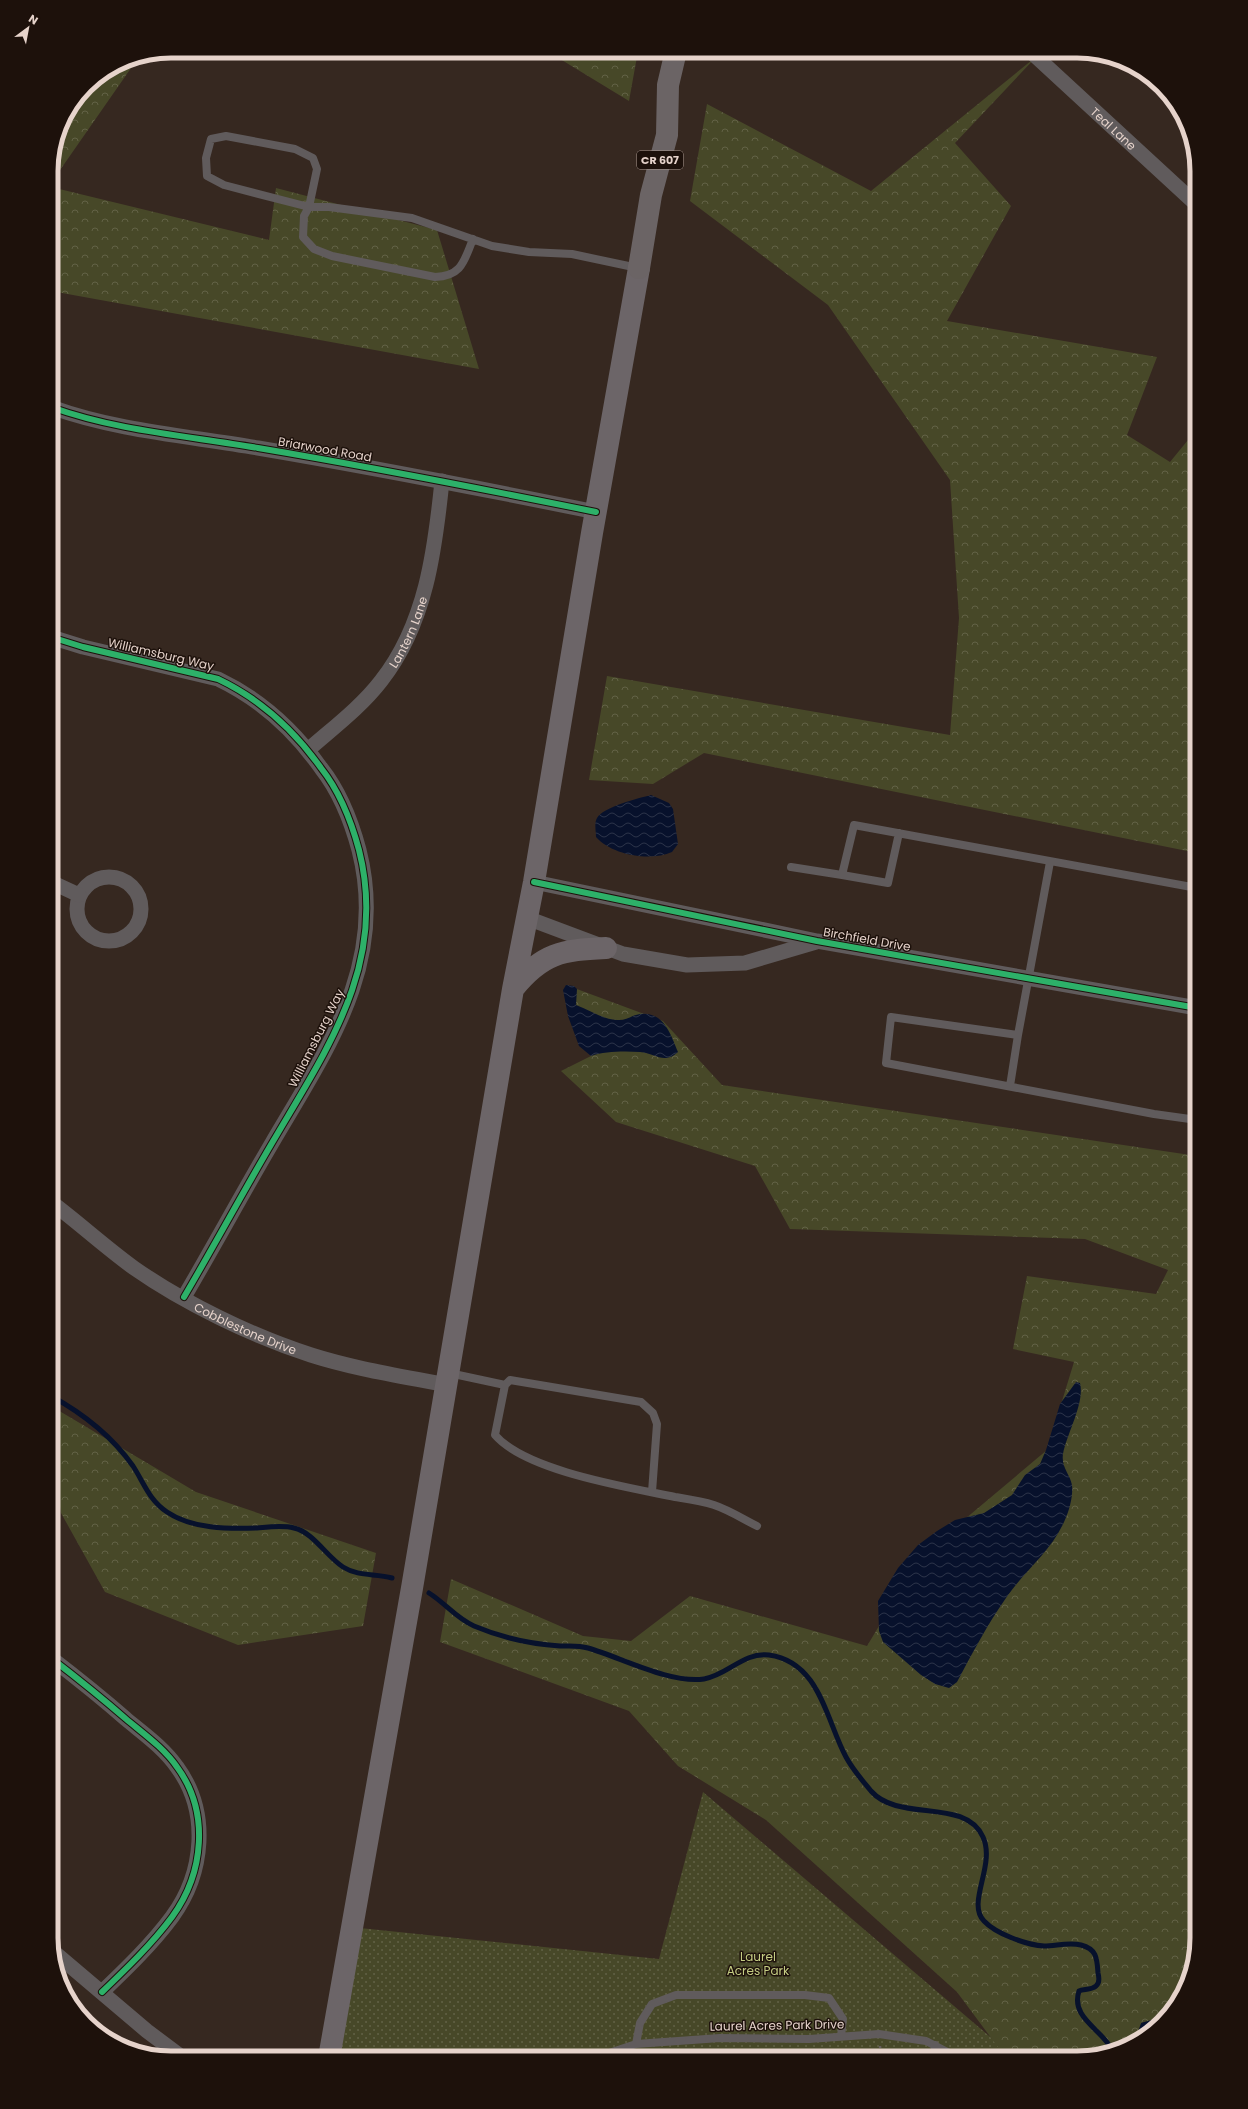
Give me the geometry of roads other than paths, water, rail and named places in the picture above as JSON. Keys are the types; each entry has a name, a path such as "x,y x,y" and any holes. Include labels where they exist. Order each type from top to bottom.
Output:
{"main road":[{"name":"CR 607","path":"639,268 651,195 667,135 668,85 674,58"},
{"path":"330,2051 448,1379 513,989 534,882 596,512 639,268"},
{"path":"513,989 526,972 545,958 573,950 606,948"}],"street":[{"name":"Teal Lane","path":"1038,58 1190,199"},
{"name":"Briarwood Road","path":"58,408 91,419 140,429 442,481 596,512"},
{"name":"Lantern Lane","path":"308,750 369,695 382,680 403,647 420,607 430,568 442,481"},
{"name":"Williamsburg Way","path":"58,639 83,647 218,679 239,688 290,730 308,750 340,796 348,816 362,862 366,911 365,935 361,960 346,1009 323,1055 184,1297"},
{"path":"105,876 121,879 134,889 140,899 141,910 139,920 134,930 126,937 116,941 106,942 96,939 87,933 78,920 76,905 79,895 85,886 94,879 105,876"},
{"name":"Birchfield Drive","path":"534,882 817,941 1190,1007"},
{"path":"58,885 79,895"},
{"name":"Birchfield Drive","path":"527,918 623,954 687,965 745,963 817,941"},
{"name":"Cobblestone Drive","path":"58,1208 135,1268 184,1297 245,1328 312,1355 357,1367 448,1379"},
{"path":"58,1664 151,1740 177,1766 188,1783 196,1801 200,1840 198,1859 184,1895 172,1917 127,1967 102,1992"},
{"path":"60,1957 174,2051"}],"lane":[{"path":"473,239 462,267 446,276 435,277 332,256 314,249 303,237 304,216 309,207 317,169 313,158 295,149 226,136 211,139 206,158 207,176 224,185 309,207 329,207 412,218 473,239 492,246 529,252 572,254 639,268"},
{"path":"842,875 854,826 1190,887"},
{"path":"791,867 888,882 899,833"},
{"path":"1010,1086 1050,862"},
{"path":"1018,1035 891,1017 886,1063 1154,1114 1190,1119"},
{"path":"448,1379 505,1385"},
{"path":"652,1492 657,1424 649,1407 642,1402 510,1380 505,1385 495,1435 500,1441 532,1460 555,1469 652,1492 713,1505 758,1526"},
{"path":"636,2044 640,2023 652,2004 676,1995 805,1994 829,1998 843,2019 841,2036"},
{"name":"Laurel Acres Park Drive","path":"615,2051 636,2044 720,2038 809,2039 879,2034 926,2041 946,2051"},
{"path":"935,2045 935,2051"}],"water":[{"path":"651,795 669,803 673,809 678,844 672,852 653,856 632,855 612,848 596,837 595,827 597,818 606,810 638,798"},
{"path":"566,985 574,986 577,989 576,1005 606,1018 620,1020 640,1014 655,1016 661,1020 669,1032 678,1052 668,1058 640,1052 609,1052 591,1056 579,1046 568,1016 563,990"},
{"path":"1076,1382 1080,1383 1080,1400 1063,1454 1064,1467 1072,1485 1069,1509 1064,1523 1049,1546 1014,1587 999,1608 957,1682 949,1688 935,1684 921,1675 883,1642 879,1631 878,1601 898,1568 918,1545 955,1520 984,1513 1012,1495 1025,1475 1040,1464 1046,1450 1060,1404"}],"waterway":[{"path":"58,1400 86,1418 106,1435 133,1466 151,1497 167,1512 177,1518 210,1527 257,1528 280,1526 294,1528 307,1534 343,1567 361,1574 392,1578"},
{"path":"429,1593 468,1623 494,1633 538,1644 584,1647 645,1669 676,1678 704,1679 713,1677 743,1660 760,1655 769,1655 786,1660 800,1669 811,1681 819,1695 846,1757 871,1791 883,1801 898,1806 947,1813 962,1817 974,1825 983,1837 986,1848 986,1859 978,1904 979,1913 989,1926 1012,1938 1029,1944 1044,1946 1076,1944 1086,1947 1093,1952 1097,1963 1099,1978 1098,1983 1092,1988 1079,1991 1077,2000 1079,2009 1083,2016 1110,2046"},
{"path":"1141,2031 1143,2025 1151,2023"}],"park label":[{"name":"Laurel Acres Park","path":"758,1963"}]}
